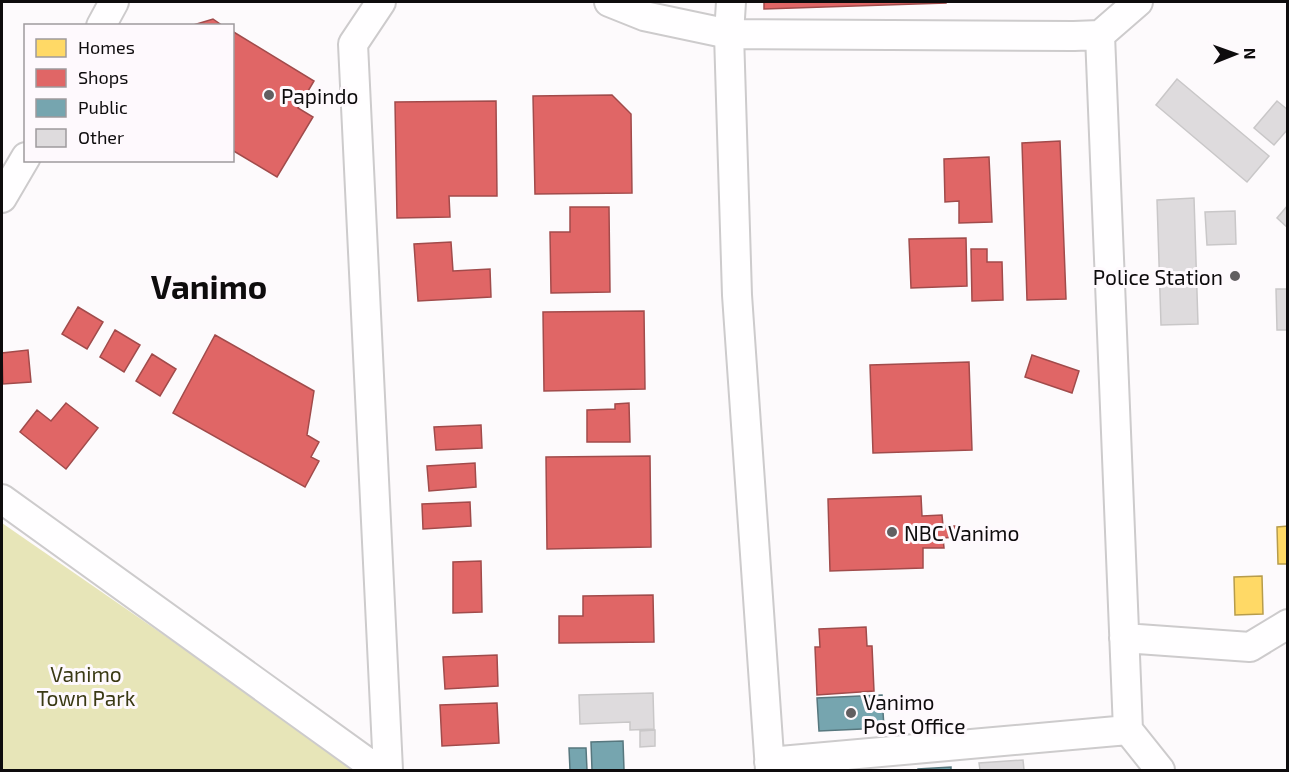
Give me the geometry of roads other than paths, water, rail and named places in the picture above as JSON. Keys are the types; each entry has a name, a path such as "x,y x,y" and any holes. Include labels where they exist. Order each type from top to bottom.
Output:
{"street":[{"path":"102,24 114,2"},
{"path":"381,2 353,44 388,771"},
{"path":"609,2 644,16 729,34 1100,35 1138,2"},
{"path":"731,2 729,34 737,295 770,766 1128,730"},
{"path":"1100,35 1128,730 1160,771"},
{"path":"2,198 24,160"},
{"path":"2,499 378,771"},
{"path":"1124,638 1250,647 1287,624"}],"place":[{"name":"Papindo","path":"269,95"},
{"name":"Police Station","path":"1235,276"},
{"name":"NBC Vanimo","path":"892,532"},
{"name":"Vanimo Post Office","path":"851,713"}],"district":[{"name":"Vanimo","path":"209,286"}],"park label":[{"name":"Vanimo Town Park","path":"86,685"}]}
